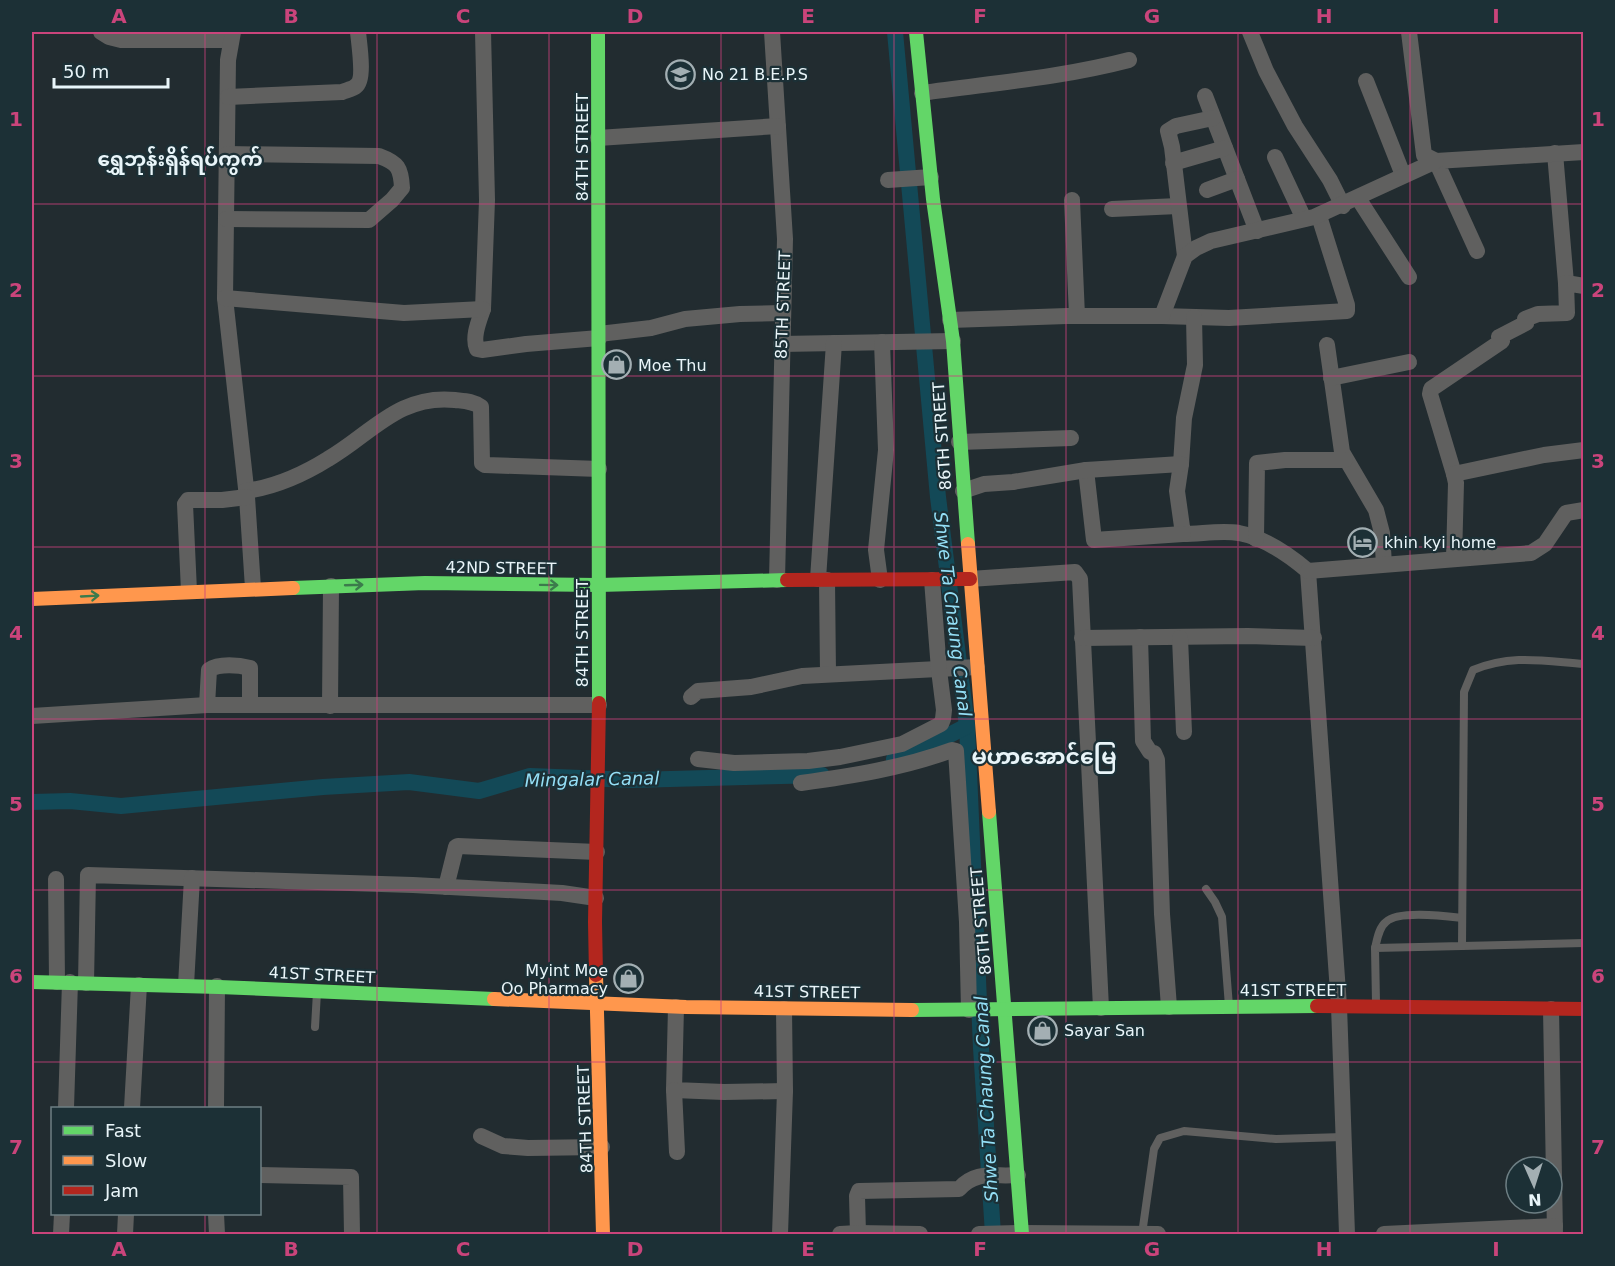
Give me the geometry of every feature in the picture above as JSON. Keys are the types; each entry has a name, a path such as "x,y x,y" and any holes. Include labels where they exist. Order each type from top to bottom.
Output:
{"main road":[{"name":"84TH STREET","path":"598,32 599,756 596,898 603,1234"},
{"name":"86TH STREET","path":"916,32 922,93 923,177 950,320 945,341 959,442 963,491 964,579 1018,1175 1017,1234"},
{"name":"42ND STREET","path":"32,599 254,588 425,583 599,585 777,580 964,579"},
{"name":"41ST STREET","path":"32,982 217,986 598,1004 784,1009 1002,1010 1339,1006 1584,1009"}],"street":[{"path":"101,32 121,40 232,36 228,97 225,298 254,588"},
{"path":"228,97 342,92 356,87 360,82 361,69 358,32"},
{"path":"483,32 487,200 483,309 478,324 475,344 477,349 599,336 651,328 685,319 782,313"},
{"name":"85TH STREET","path":"772,32 785,239 777,580"},
{"path":"1250,32 1266,70 1295,126 1330,180 1343,206"},
{"path":"1409,32 1424,155 1436,160 1477,251"},
{"path":"922,93 1044,78 1091,70 1129,60"},
{"path":"1366,81 1403,175"},
{"path":"1205,96 1257,231"},
{"path":"1162,316 1185,256 1172,147 1168,131 1176,126 1213,118"},
{"path":"598,138 778,126"},
{"path":"1173,162 1225,148"},
{"path":"1185,256 1196,248 1211,242 1311,218 1343,206 1436,160 1584,152"},
{"path":"1454,559 1456,483 1430,394 1431,389 1490,350 1502,341 1499,337 1526,323 1525,319 1538,314 1567,313 1555,153"},
{"path":"226,219 369,220 402,188 401,172 392,161 379,156 227,154"},
{"path":"950,320 1077,316 1271,316 1347,311 1347,305 1311,218 1275,157"},
{"path":"894,180 923,177"},
{"path":"1207,190 1237,178"},
{"path":"1358,198 1409,277"},
{"path":"1072,201 1077,316"},
{"path":"1112,209 1178,206"},
{"path":"1566,283 1584,286"},
{"path":"225,298 404,313 483,309"},
{"path":"1183,534 1177,490 1182,464 1184,418 1195,364 1194,317"},
{"path":"781,344 945,341"},
{"path":"880,580 876,550 886,450 882,342"},
{"path":"828,674 823,580 834,343"},
{"path":"1327,345 1342,452 1376,510 1382,533 1384,564"},
{"path":"1331,378 1409,362"},
{"path":"189,591 185,504 188,500 222,500 246,494 294,476 329,459 387,417 413,403 444,399 473,402 481,407 482,463 485,465 599,469"},
{"path":"959,442 1071,438"},
{"path":"1454,474 1544,455 1584,450"},
{"path":"1257,539 1257,463 1285,460 1345,460"},
{"path":"963,491 984,484 1013,482 1086,470 1182,464"},
{"path":"1086,470 1094,540 1238,533 1289,554 1308,571 1339,1006 1347,1234"},
{"path":"1308,571 1531,553 1545,544 1566,513 1584,510"},
{"path":"964,579 1075,572 1080,579 1101,1008"},
{"path":"698,759 734,763 808,761 840,757 902,744 940,724 943,719 943,699 934,580"},
{"path":"330,706 331,586"},
{"path":"1082,638 1248,636 1314,638"},
{"path":"1140,637 1143,741 1157,760 1162,914 1169,1007"},
{"path":"1180,638 1184,732"},
{"path":"207,705 209,670 217,666 232,666 250,668 250,705"},
{"path":"691,697 698,692 751,687 802,676 971,668"},
{"path":"32,716 207,705 599,705"},
{"path":"801,783 863,774 952,750 956,751 971,1010"},
{"path":"446,887 458,846 597,852"},
{"path":"66,1107 71,982 88,875 446,887 596,898"},
{"path":"186,985 192,878"},
{"path":"56,879 71,982"},
{"path":"132,1107 139,985"},
{"path":"216,1107 217,986"},
{"path":"676,1006 674,1090 677,1152"},
{"path":"780,1234 785,1091 784,1009"},
{"path":"1384,1234 1555,1230 1551,1009"},
{"path":"674,1090 785,1091"},
{"path":"481,1136 502,1146 602,1147"},
{"path":"261,1175 351,1178 352,1234"},
{"path":"858,1233 857,1196 859,1191 958,1189 965,1182 982,1175 1001,1177 1018,1175"},
{"path":"62,1215 62,1234"},
{"path":"125,1234 126,1215"},
{"path":"216,1215 217,1234"},
{"path":"840,1234 920,1234"},
{"path":"979,1234 1158,1234"}],"lane":[{"path":"1462,946 1464,692 1473,670 1493,662 1522,659 1584,664"},
{"path":"1206,890 1222,917 1229,1007"},
{"path":"1376,1006 1375,948 1382,927 1387,920 1399,916 1435,915 1462,918"},
{"path":"1375,948 1584,943"},
{"path":"315,1027 317,991"},
{"path":"1142,1234 1154,1149 1161,1138 1184,1131 1276,1139 1343,1137"}],"waterway":[{"name":"Shwe Ta Chaung Canal","path":"895,32 938,497 967,726 981,1048 993,1234"},
{"name":"Mingalar Canal","path":"894,759 908,756 967,726"},
{"name":"Mingalar Canal","path":"32,802 70,801 121,806 323,787 409,782 479,791 530,776 633,780 822,775"}],"traffic: fast":[{"path":"598,32 599,703"},
{"path":"916,32 933,199 953,341 968,544"},
{"path":"293,588 425,583 599,585 787,580"},
{"path":"989,812 1022,1234"},
{"path":"32,982 219,987 494,999"},
{"path":"912,1010 1317,1006"}],"traffic: slow":[{"path":"968,544 989,812"},
{"path":"32,599 293,588"},
{"path":"596,975 603,1234"},
{"path":"494,999 686,1007 912,1010"}],"traffic: jam":[{"path":"787,580 970,579"},
{"path":"596,975 599,703"},
{"path":"1317,1006 1584,1009"}],"place":[{"name":"No 21 B.E.P.S","path":"681,74"},
{"name":"Moe Thu","path":"617,365"},
{"name":"khin kyi home","path":"1363,542"},
{"name":"Myint Moe Oo Pharmacy","path":"629,979"},
{"name":"Sayar San","path":"1043,1030"}],"district":[{"name":"ရွှေဘုန်းရှိန်ရပ်ကွက်","path":"180,159"},
{"name":"မဟာအောင်မြေ","path":"1044,756"}]}
